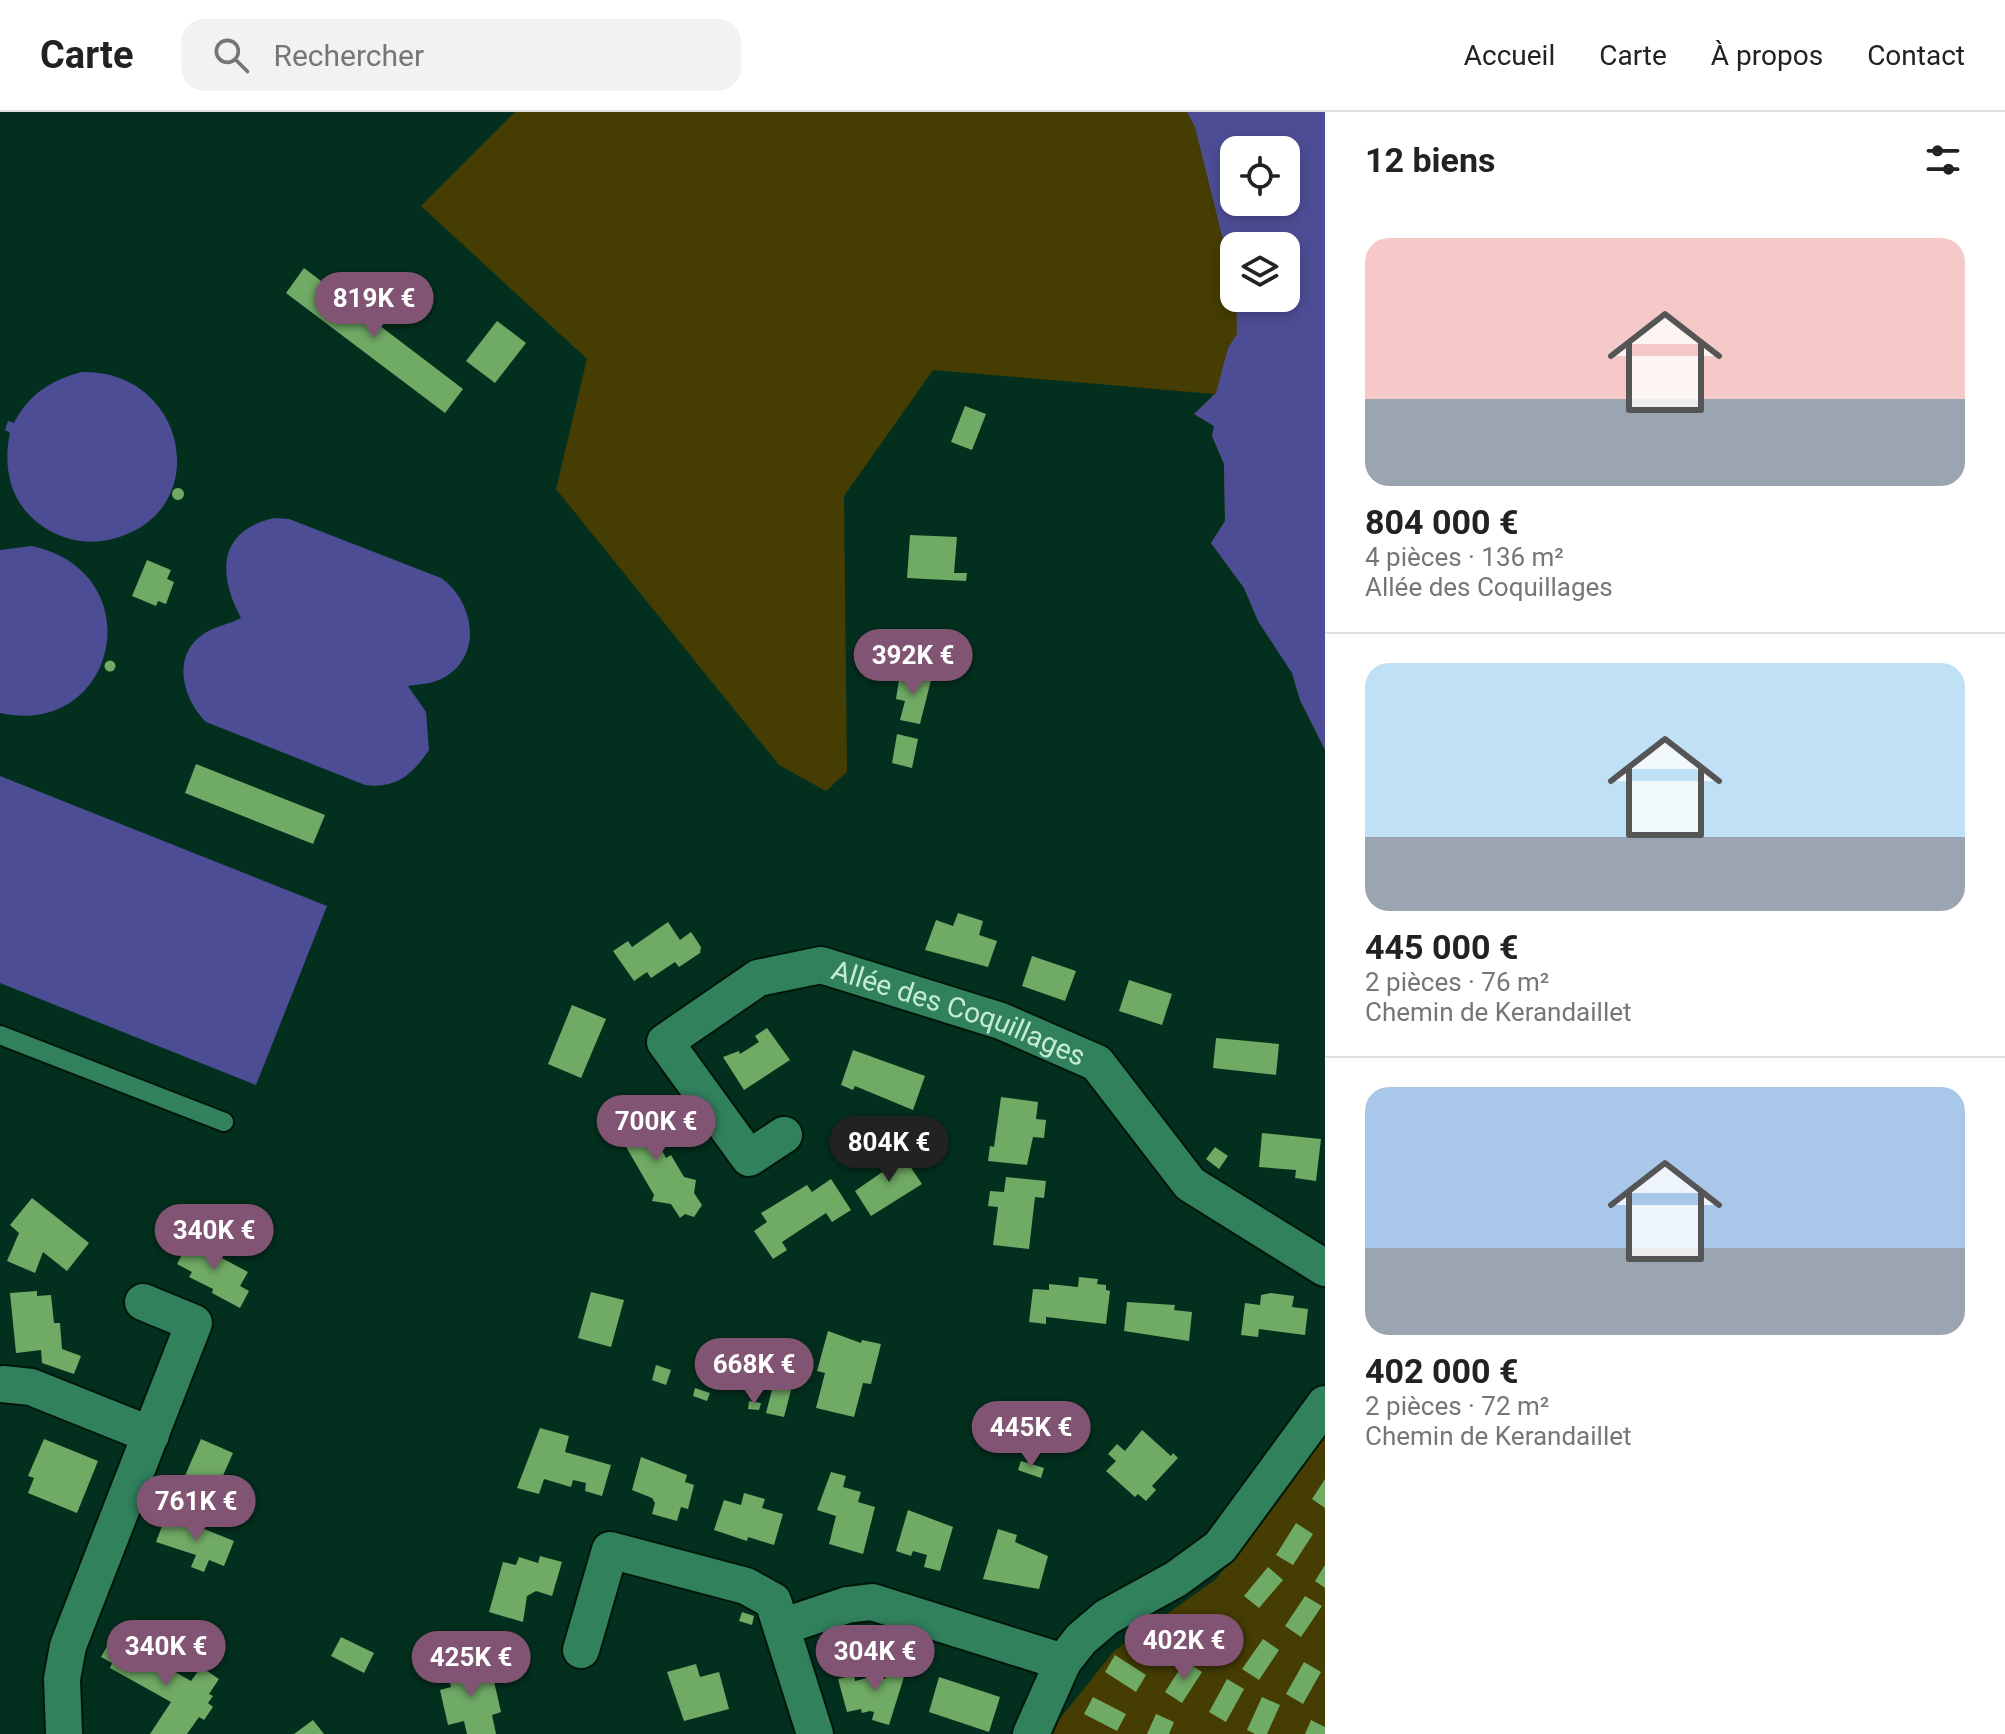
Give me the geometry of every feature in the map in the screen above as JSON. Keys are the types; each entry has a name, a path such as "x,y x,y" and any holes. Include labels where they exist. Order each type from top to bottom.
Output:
{"street":[{"name":"Allée des Coquillages","path":"784,1135 749,1158 665,1042 758,978 821,965 1001,1021 1097,1063 1190,1184 1325,1268"},
{"path":"64,1734 62,1679 68,1646 194,1323 143,1302"},
{"path":"3,1384 31,1387 151,1435"},
{"path":"1031,1734 1063,1662 1081,1639 1107,1617 1176,1579 1220,1547 1325,1404"},
{"path":"581,1650 610,1550 746,1586 773,1601 784,1626 815,1734"},
{"path":"784,1626 847,1605 872,1602 1063,1662"}],"lane":[{"path":"0,1035 224,1122"}],"shaded area":[{"path":"515,112 1325,112 1325,750 1300,700 1292,673 1258,621 1244,588 1211,543 1225,521 1224,464 1212,436 1214,426 1194,414 1214,394 933,370 844,496 847,772 826,791 779,765 556,489 587,359 421,206"},
{"path":"1187,112 1325,112 1325,750 1300,700 1292,673 1258,621 1244,588 1211,543 1225,521 1224,464 1212,436 1214,426 1194,414 1216,393 1228,348 1237,334 1236,312 1300,312 1300,232 1221,232 1195,127"},
{"path":"386,276 408,287 422,303 414,314 393,304 381,292 378,287"},
{"path":"82,372 118,378 146,394 166,417 176,445 176,475 166,502 145,525 112,539 92,542 72,540 54,533 37,522 20,503 10,481 7,457 10,433 5,430 8,421 14,423 34,396 60,379"},
{"path":"274,518 289,519 441,578 461,600 467,613 469,641 457,667 441,679 408,686 426,712 429,750 416,767 394,782 365,785 206,722 186,690 184,665 194,642 205,633 241,618 233,602 226,571 232,544 255,524"},
{"path":"32,546 70,562 95,587 106,618 106,649 94,679 72,702 40,714 0,713 0,550"},
{"path":"0,776 327,906 256,1085 0,983"},
{"path":"1325,1427 1325,1734 1053,1734 1058,1721 1114,1651 1215,1580 1245,1544"}],"building":[{"path":"304,268 463,389 445,413 286,293"},
{"path":"497,321 526,343 495,383 466,361"},
{"path":"965,406 986,414 972,450 951,442"},
{"path":"178,488 184,494 178,500 172,494"},
{"path":"910,535 957,537 954,573 967,573 966,581 907,578"},
{"path":"147,560 171,570 167,579 174,582 166,604 158,601 156,606 132,596"},
{"path":"110,660 116,666 110,672 104,666"},
{"path":"900,673 931,680 920,724 900,720 905,701 896,699"},
{"path":"897,734 918,739 912,768 892,763"},
{"path":"196,764 325,815 313,844 185,793"},
{"path":"958,913 983,921 979,935 997,941 988,967 925,950 936,920 953,926"},
{"path":"668,922 680,940 691,932 701,947 700,953 679,967 675,962 651,978 647,972 634,981 613,951 628,941 632,947"},
{"path":"1032,956 1076,971 1065,1001 1022,986"},
{"path":"1129,980 1172,994 1162,1025 1119,1011"},
{"path":"572,1005 606,1019 581,1078 548,1064"},
{"path":"767,1028 790,1060 744,1090 723,1057 739,1051 740,1054 759,1042 755,1036"},
{"path":"1216,1038 1279,1044 1276,1075 1213,1068"},
{"path":"853,1050 925,1076 913,1110 855,1086 853,1090 841,1085"},
{"path":"1001,1097 1038,1102 1036,1119 1046,1120 1044,1138 1033,1137 1027,1165 988,1161 990,1146 994,1147"},
{"path":"638,1104 663,1143 659,1145 666,1158 671,1155 684,1177 696,1180 694,1193 702,1205 694,1217 685,1214 680,1218 671,1204 652,1201 654,1195 611,1121"},
{"path":"1262,1133 1321,1139 1316,1181 1295,1178 1296,1170 1259,1167"},
{"path":"1215,1147 1228,1156 1219,1169 1206,1159"},
{"path":"899,1150 922,1184 871,1216 855,1191 888,1168 883,1160"},
{"path":"1006,1177 1046,1181 1044,1198 1035,1197 1029,1249 993,1245 998,1207 988,1206 990,1191 1004,1192"},
{"path":"831,1179 851,1210 832,1222 826,1213 782,1242 787,1250 773,1259 754,1231 767,1222 761,1213 807,1185 812,1192"},
{"path":"32,1198 89,1243 67,1271 43,1252 35,1273 7,1261 19,1233 10,1225"},
{"path":"192,1236 208,1244 205,1249 248,1272 240,1286 249,1291 240,1308 189,1277 192,1272 177,1264"},
{"path":"1079,1277 1098,1279 1097,1284 1106,1285 1106,1290 1110,1291 1106,1324 1046,1317 1046,1324 1029,1322 1033,1289 1049,1290 1049,1284 1078,1287"},
{"path":"37,1291 37,1296 51,1295 54,1323 60,1323 62,1349 81,1356 74,1374 42,1363 41,1350 16,1353 10,1293"},
{"path":"591,1292 624,1300 611,1347 578,1338"},
{"path":"1261,1295 1294,1296 1292,1307 1308,1309 1305,1335 1259,1329 1258,1337 1241,1335 1245,1303 1260,1305"},
{"path":"1127,1302 1175,1305 1174,1310 1192,1312 1189,1341 1124,1331"},
{"path":"828,1331 861,1343 862,1340 881,1344 871,1384 863,1383 854,1417 816,1408 825,1373 817,1371"},
{"path":"656,1365 671,1370 666,1385 652,1380"},
{"path":"773,1386 791,1390 784,1417 766,1413"},
{"path":"695,1388 710,1393 707,1401 693,1396"},
{"path":"749,1401 761,1403 759,1410 748,1409"},
{"path":"540,1428 569,1436 565,1452 611,1465 602,1496 585,1491 586,1483 573,1480 571,1487 544,1479 539,1494 517,1488"},
{"path":"1142,1430 1171,1456 1173,1453 1178,1458 1152,1486 1156,1490 1146,1501 1138,1494 1135,1497 1106,1471 1116,1461 1108,1454 1117,1444 1125,1451"},
{"path":"44,1439 98,1461 77,1513 28,1493 34,1478 28,1476"},
{"path":"201,1439 233,1453 210,1505 174,1490 179,1476 184,1478"},
{"path":"641,1457 687,1475 685,1482 694,1485 688,1509 681,1507 677,1521 652,1514 655,1503 652,1498 632,1490"},
{"path":"1021,1461 1044,1468 1041,1478 1018,1470"},
{"path":"831,1472 846,1476 843,1487 861,1492 858,1502 875,1507 863,1554 829,1544 836,1516 817,1510"},
{"path":"1325,1479 1325,1508 1312,1499"},
{"path":"744,1493 765,1499 762,1508 783,1514 774,1545 748,1537 747,1541 714,1530 724,1500 741,1505"},
{"path":"908,1510 953,1527 940,1571 924,1567 927,1555 913,1551 911,1556 896,1551"},
{"path":"165,1518 175,1522 177,1518 234,1541 224,1566 209,1560 204,1572 191,1567 196,1555 156,1542"},
{"path":"1296,1523 1313,1534 1293,1565 1276,1555"},
{"path":"998,1529 1017,1535 1015,1542 1048,1556 1039,1589 983,1579"},
{"path":"540,1556 562,1562 552,1596 536,1591 527,1596 523,1622 489,1612 503,1562 516,1565 519,1557 538,1563"},
{"path":"1325,1565 1325,1588 1315,1581"},
{"path":"1268,1567 1283,1580 1259,1608 1244,1596"},
{"path":"1305,1596 1322,1606 1301,1637 1285,1626"},
{"path":"742,1612 754,1616 752,1625 739,1621"},
{"path":"1218,1618 1234,1629 1212,1659 1196,1647"},
{"path":"341,1637 374,1653 364,1673 331,1656"},
{"path":"1263,1639 1279,1650 1259,1680 1242,1669"},
{"path":"110,1641 121,1647 125,1643 191,1681 201,1667 219,1679 209,1694 213,1696 208,1703 213,1707 204,1720 199,1717 187,1734 150,1734 171,1702 110,1668 112,1663 101,1657"},
{"path":"1115,1655 1146,1675 1136,1692 1105,1672"},
{"path":"891,1659 908,1664 889,1725 872,1720 874,1712 862,1713 861,1709 847,1712 838,1679 854,1675 855,1681 875,1676 885,1679"},
{"path":"1185,1661 1202,1672 1182,1703 1165,1692"},
{"path":"482,1662 486,1679 493,1677 501,1712 492,1715 496,1734 467,1734 464,1721 448,1725 440,1690 451,1687 447,1670"},
{"path":"1304,1662 1321,1672 1303,1704 1286,1694"},
{"path":"696,1664 700,1677 719,1672 729,1709 684,1721 667,1672"},
{"path":"939,1677 1000,1697 989,1732 929,1712"},
{"path":"1227,1679 1244,1689 1226,1722 1209,1712"},
{"path":"1093,1697 1126,1714 1117,1731 1084,1714"},
{"path":"1262,1697 1280,1705 1267,1734 1255,1734 1247,1730"},
{"path":"1156,1714 1174,1722 1169,1734 1147,1734"},
{"path":"313,1720 324,1734 294,1734"},
{"path":"1311,1720 1325,1727 1325,1734 1305,1734"}]}
